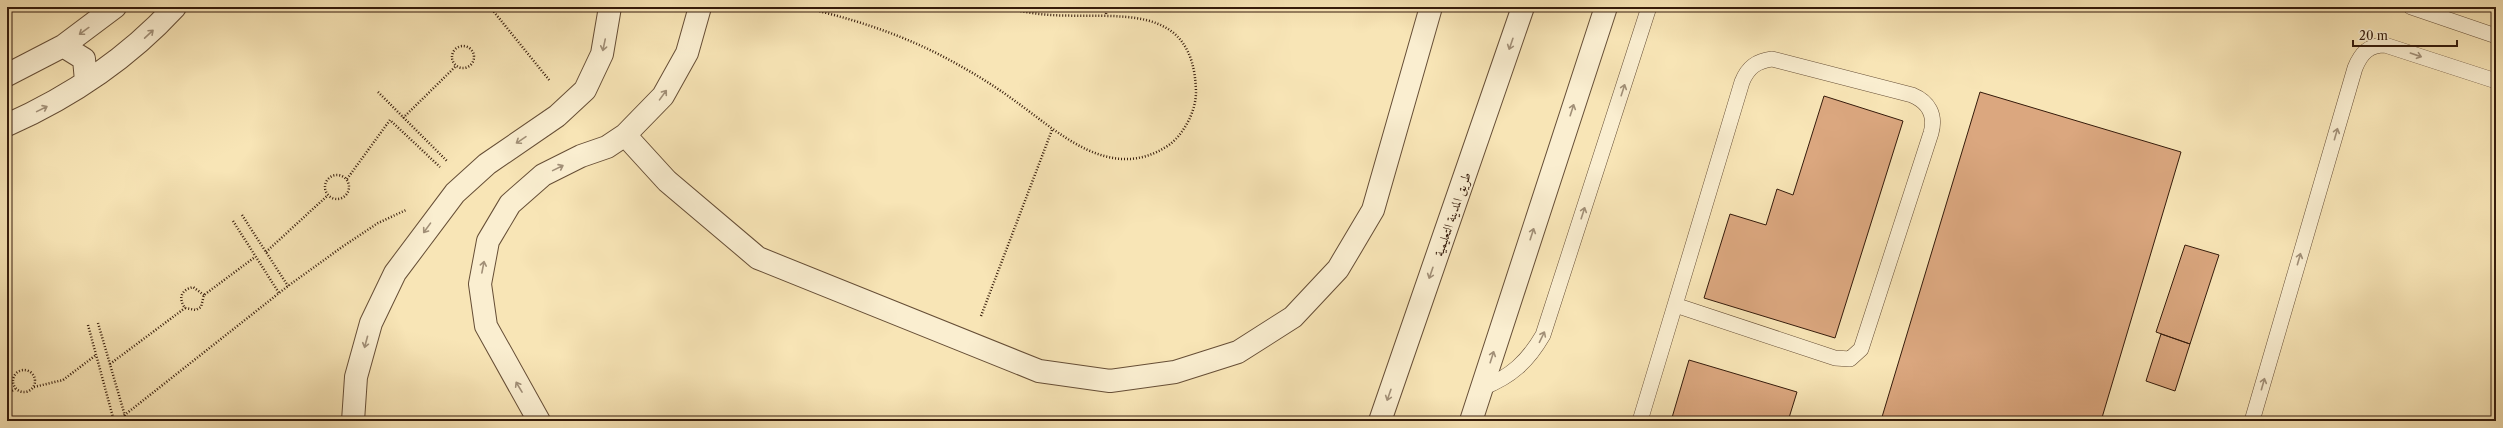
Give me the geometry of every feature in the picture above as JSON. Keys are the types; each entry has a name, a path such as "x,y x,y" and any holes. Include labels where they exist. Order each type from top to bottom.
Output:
{"street":[{"path":"7,75 63,46 115,7"},
{"path":"7,125 46,107 130,51 175,7"},
{"path":"353,421 356,377 371,323 395,273 445,206 465,184 487,164 558,116 585,90 602,54 610,7"},
{"path":"539,421 486,326 480,284 488,241 510,204 543,175 582,156 608,147 626,135 666,90 688,53 700,7"},
{"path":"626,135 667,181 758,258 1039,371 1110,381 1175,372 1238,352 1293,317 1338,269 1373,210 1431,7"},
{"name":"طريق المدينة التعليمية","path":"1380,421 1523,7"},
{"path":"1471,421 1606,7"},
{"path":"63,46 84,59 86,81"}],"lane":[{"path":"1482,388 1502,380 1519,368 1533,353 1543,335 1649,7"},
{"path":"2411,7 2496,36"},
{"path":"2252,421 2355,68 2362,53 2376,45 2385,45 2496,81"},
{"path":"1640,421 1742,82 1745,74 1756,63 1776,60 1905,93 1920,98 1931,110 1933,117 1931,132 1861,349 1857,355 1843,360 1835,358 1675,305"}],"path":[{"path":"490,7 570,104"},
{"path":"802,7 901,37 941,56 980,77 1052,130 1084,149 1103,155 1141,158 1163,149 1173,142 1184,128 1192,112 1196,95 1192,56 1181,38 1166,23 1146,15"},
{"path":"816,10 824,7"},
{"path":"998,7 1051,15 1139,14"},
{"path":"1106,14 1107,7"},
{"path":"403,118 456,66 468,67 474,57 468,46 457,46 452,50 452,62 456,66"},
{"path":"378,92 465,184"},
{"path":"347,179 390,120 465,184"},
{"path":"971,343 1052,130"},
{"path":"340,175 347,179 350,186 348,194 342,199 334,200 327,196 324,189 326,181 332,176 340,175"},
{"path":"266,252 327,196"},
{"path":"88,325 115,421 125,416 279,293 342,247 399,211 422,205 445,206"},
{"path":"242,215 288,286"},
{"path":"233,221 279,293"},
{"path":"204,295 193,287 186,289 181,294 181,302 185,308 196,310 201,307 204,295 255,257"},
{"path":"110,365 185,308"},
{"path":"98,323 125,416"},
{"path":"34,387 34,375 23,369 14,377 13,383 15,389 25,393 34,387 63,380 96,355"},
{"path":"7,394 15,389"}],"building":[{"path":"1980,92 2181,152 2101,421 1894,421 1882,417"},
{"path":"1824,96 1903,121 1835,338 1704,298 1730,214 1766,225 1777,189 1793,195"},
{"path":"2185,245 2219,255 2190,344 2156,332"},
{"path":"2161,334 2190,344 2175,391 2146,381"},
{"path":"1689,360 1797,392 1788,421 1671,421"}]}
